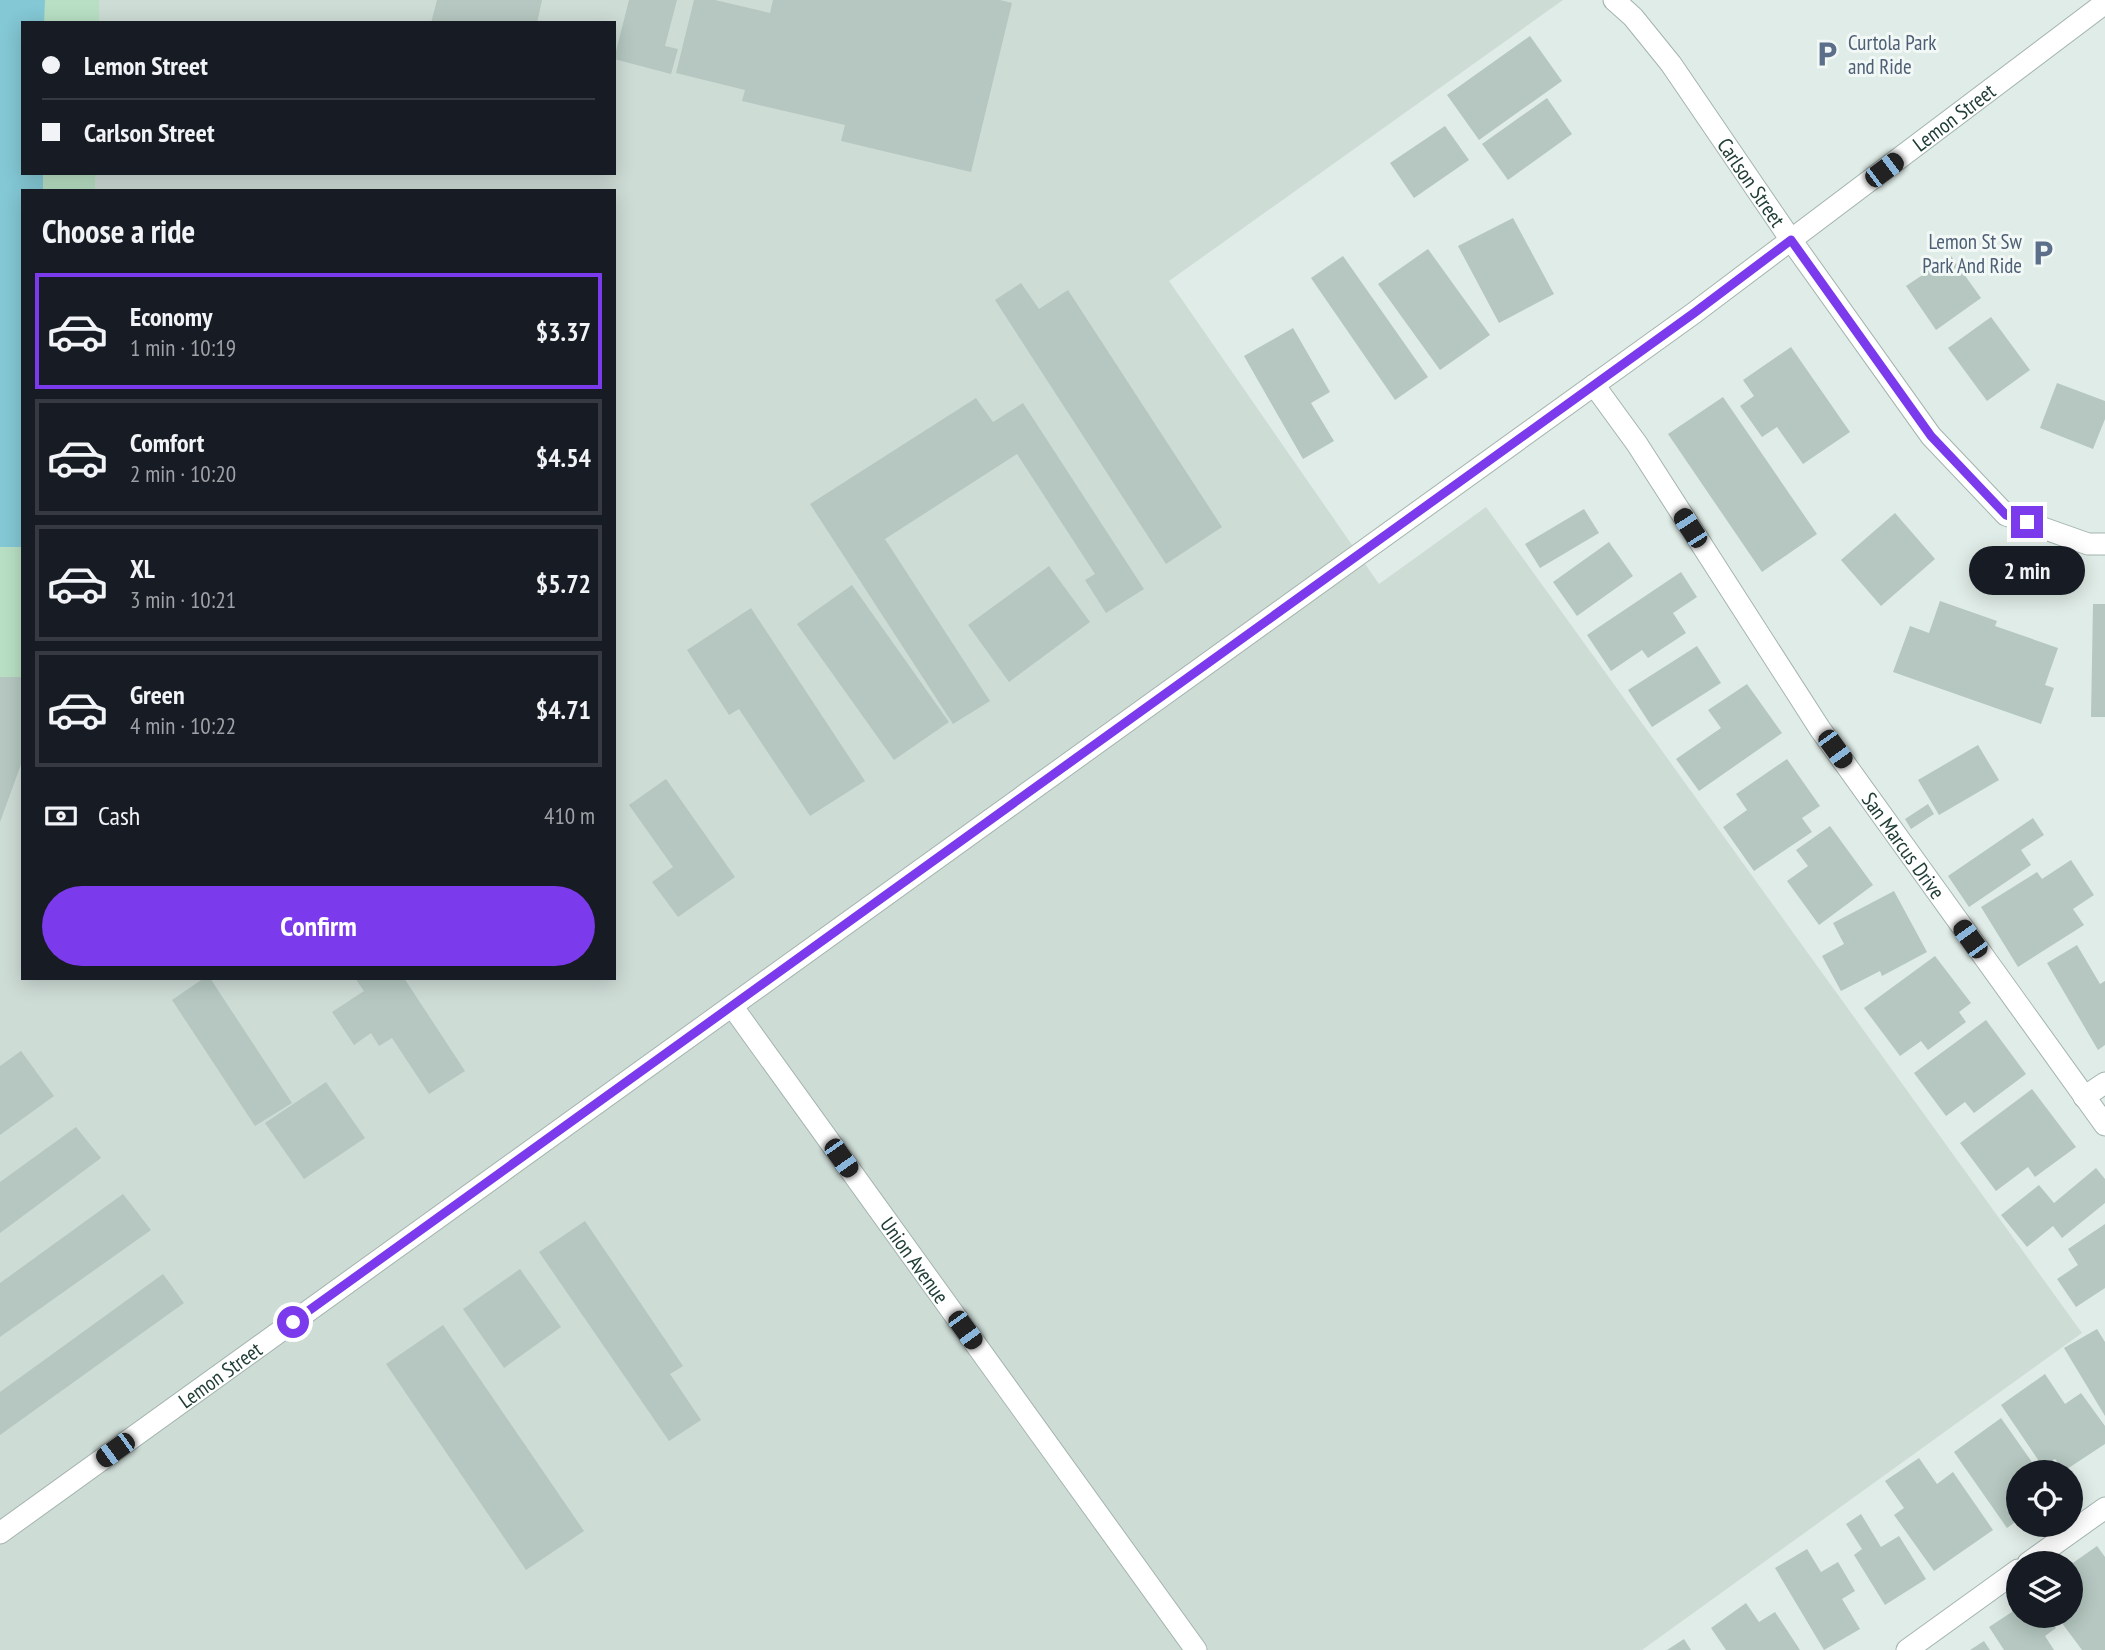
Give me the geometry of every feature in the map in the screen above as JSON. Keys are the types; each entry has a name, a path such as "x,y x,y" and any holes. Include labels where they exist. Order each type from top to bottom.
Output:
{"street":[{"name":"Carlson Street","path":"1614,0 1633,18 1671,64 1791,240 1931,436 2006,515 2088,544 2105,544"},
{"name":"Lemon Street","path":"0,1533 1594,385 2105,3"},
{"name":"San Marcus Drive","path":"1594,385 1637,444 1819,729 2105,1125"},
{"name":"Union Avenue","path":"732,1006 1196,1650"},
{"path":"2084,1097 2105,1083"},
{"path":"2045,1551 2105,1508"},
{"path":"1907,1650 2006,1579"}],"shaded area":[{"path":"99,0 1563,0 1169,281 1379,584 1486,507 2082,1333 1642,1650 0,1650 0,677 21,677 21,980 616,980 616,189 95,189 96,175 616,175 616,21 99,21"}],"green space":[{"path":"0,0 99,0 99,21 21,21 21,175 96,175 95,189 21,189 21,677 0,677"}],"water":[{"path":"0,0 45,0 44,21 21,21 21,175 43,175 43,189 21,189 21,547 0,547"}],"building":[{"path":"437,0 542,0 537,21 432,21"},
{"path":"629,0 677,0 665,46 678,49 671,74 616,60"},
{"path":"694,0 715,0 770,13 773,0 1000,0 1012,3 971,172 841,141 845,125 742,101 745,90 676,73"},
{"path":"1530,36 1562,81 1479,140 1447,95"},
{"path":"1547,98 1572,134 1508,180 1482,144"},
{"path":"1445,126 1469,160 1414,198 1390,163"},
{"path":"1513,218 1554,294 1499,323 1458,246"},
{"path":"1428,249 1490,335 1440,370 1378,284"},
{"path":"1343,256 1428,377 1395,400 1311,278"},
{"path":"1951,256 1981,298 1936,330 1906,286"},
{"path":"1021,283 1039,309 1068,290 1222,527 1166,564 995,300"},
{"path":"1991,317 2030,370 1987,401 1948,348"},
{"path":"1293,328 1330,392 1311,403 1334,441 1303,459 1244,356"},
{"path":"1791,347 1850,432 1803,464 1777,427 1762,437 1740,406 1754,396 1743,380"},
{"path":"2057,383 2105,401 2105,419 2093,449 2040,428"},
{"path":"1723,397 1817,534 1762,572 1668,434"},
{"path":"976,398 993,422 1023,403 1144,589 1106,613 1085,580 1095,574 1017,454 885,539 990,701 953,724 810,504"},
{"path":"1584,509 1599,533 1540,568 1525,544"},
{"path":"1895,513 1935,559 1881,606 1841,560"},
{"path":"1609,542 1633,576 1577,616 1553,582"},
{"path":"1049,566 1090,622 1009,682 968,625"},
{"path":"1681,572 1697,597 1673,613 1686,633 1648,658 1642,650 1611,671 1587,635"},
{"path":"852,585 949,722 894,760 797,624"},
{"path":"1940,601 1997,621 1995,626 2058,648 2045,685 2054,688 2041,724 1893,672 1910,626 1929,633"},
{"path":"2093,604 2105,604 2105,717 2091,717"},
{"path":"751,608 865,781 810,816 739,709 729,715 687,650"},
{"path":"1697,646 1721,683 1652,727 1628,690"},
{"path":"0,677 21,677 21,764 0,822"},
{"path":"1747,684 1782,733 1699,791 1676,759 1721,728 1708,710"},
{"path":"1978,745 1999,780 1939,815 1918,780"},
{"path":"1787,759 1820,806 1802,818 1812,832 1754,871 1723,827 1747,810 1736,794"},
{"path":"666,779 735,877 678,917 652,882 673,867 629,805"},
{"path":"1928,804 1934,814 1911,829 1905,819"},
{"path":"2033,818 2044,835 2021,850 2031,865 1969,907 1948,876"},
{"path":"1830,826 1873,885 1819,925 1787,881 1808,866 1796,850"},
{"path":"2071,860 2094,895 2073,909 2084,925 2018,967 1981,907 2037,872 2042,879"},
{"path":"1894,891 1927,952 1882,976 1880,971 1841,991 1822,956 1844,944 1833,923"},
{"path":"2077,945 2100,984 2105,981 2105,1045 2098,1050 2047,963"},
{"path":"1935,956 1971,1003 1959,1012 1966,1022 1928,1050 1921,1041 1900,1056 1864,1008"},
{"path":"201,980 211,980 292,1103 255,1126 172,1000"},
{"path":"356,980 405,980 465,1071 429,1094 392,1038 379,1046 371,1033 354,1045 332,1012 364,991"},
{"path":"1986,1020 2026,1074 1974,1113 1965,1102 1946,1116 1914,1073"},
{"path":"21,1051 54,1096 0,1135 0,1066"},
{"path":"326,1082 365,1138 304,1179 265,1123"},
{"path":"2032,1089 2076,1147 2035,1177 2028,1167 1996,1191 1960,1143"},
{"path":"76,1127 101,1158 0,1233 0,1182"},
{"path":"2096,1168 2105,1179 2105,1203 2062,1238 2053,1226 2027,1247 2001,1215 2039,1185 2054,1203"},
{"path":"123,1194 151,1230 0,1337 0,1283"},
{"path":"585,1221 683,1366 670,1374 701,1420 669,1441 539,1252"},
{"path":"2105,1224 2105,1288 2076,1307 2057,1279 2078,1265 2068,1249"},
{"path":"520,1269 561,1327 504,1368 463,1309"},
{"path":"163,1274 184,1303 0,1435 0,1392"},
{"path":"443,1325 584,1531 526,1570 386,1364"},
{"path":"2097,1329 2105,1342 2105,1416 2064,1348"},
{"path":"2045,1374 2065,1404 2081,1393 2105,1426 2105,1444 2081,1460 2038,1460 2001,1405"},
{"path":"2001,1418 2031,1460 2006,1460 2006,1527 1954,1452"},
{"path":"1919,1458 1937,1484 1953,1472 1993,1530 1934,1571 1894,1515 1904,1508 1885,1481"},
{"path":"1861,1514 1881,1547 1899,1536 1926,1579 1885,1605 1854,1555 1862,1549 1846,1524"},
{"path":"2097,1546 2105,1557 2105,1650 2082,1650 2066,1628 2083,1628 2083,1556"},
{"path":"1807,1549 1821,1572 1838,1562 1855,1591 1842,1599 1860,1629 1824,1650 1775,1568"},
{"path":"1746,1603 1759,1622 1775,1612 1800,1650 1726,1650 1711,1628"},
{"path":"2006,1616 2006,1628 2056,1628 2045,1636 2054,1650 2004,1650 1989,1627"},
{"path":"1684,1639 1691,1650 1667,1650"},
{"path":"1984,1641 1990,1650 1970,1650"}],"place":[{"name":"Curtola Park and Ride","path":"1827,54"},
{"name":"Lemon St Sw Park And Ride","path":"2043,253"}],"route":[{"path":"293,1322 1694,313 1791,240 1931,436 2006,515 2027,522"}]}
